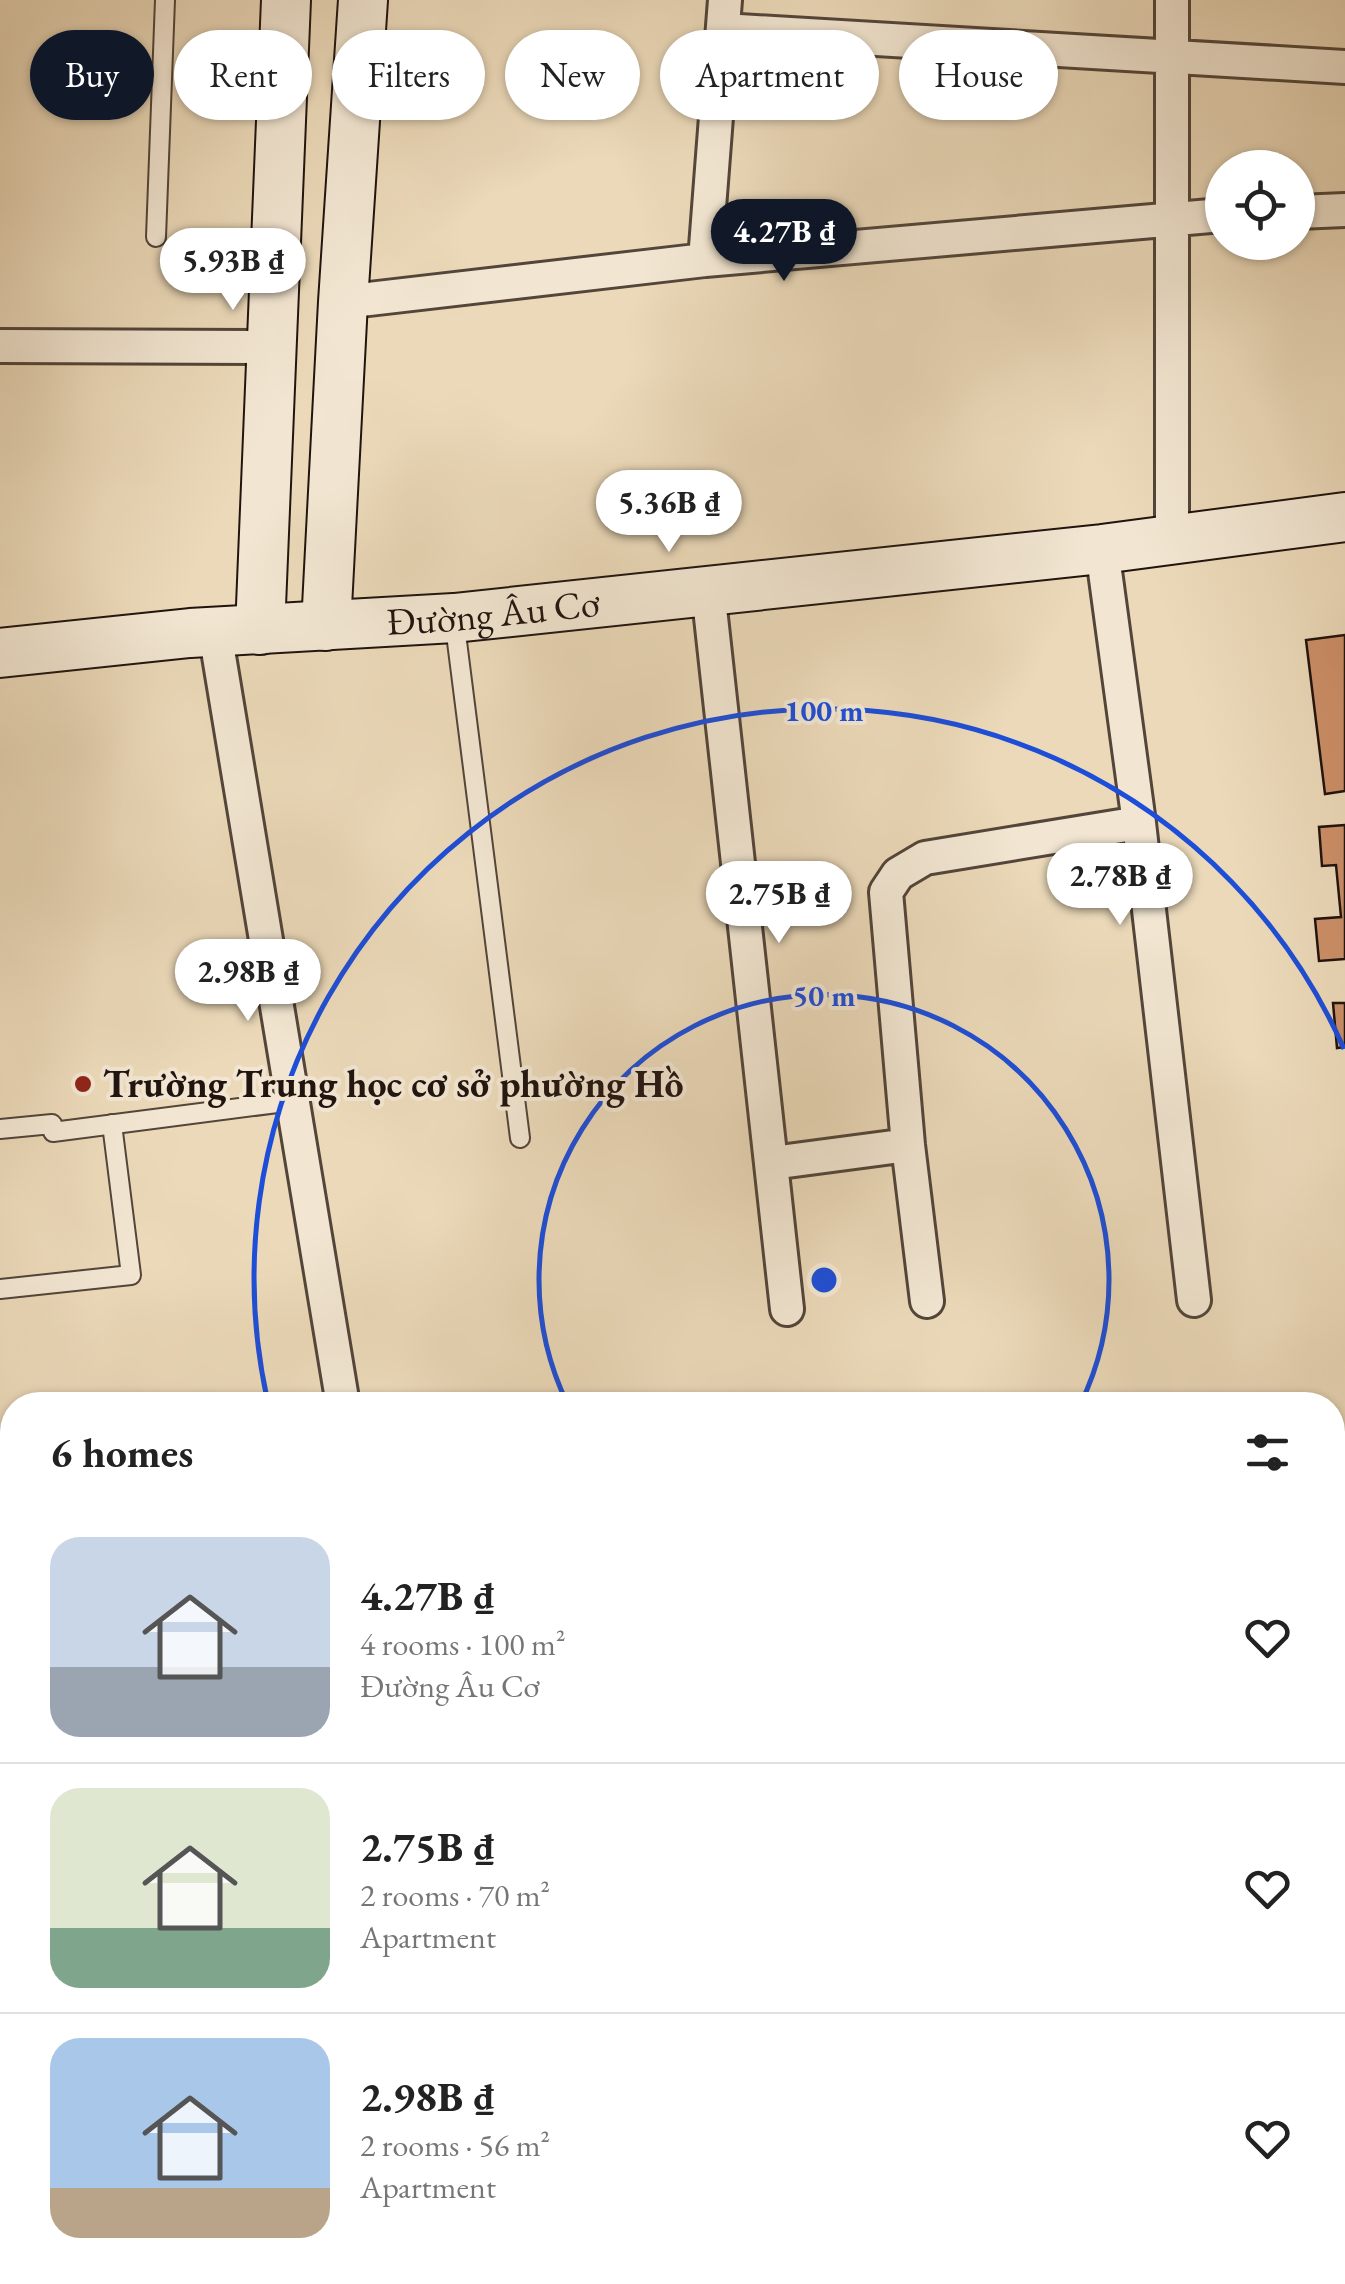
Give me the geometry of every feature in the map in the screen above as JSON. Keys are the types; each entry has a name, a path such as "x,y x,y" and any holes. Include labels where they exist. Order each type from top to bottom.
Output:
{"main road":[{"path":"237,631 270,347 286,0"},
{"path":"326,626 342,302 364,0"},
{"name":"Đường Âu Cơ","path":"0,653 237,631 454,618 1102,549 1345,517"}],"street":[{"path":"1172,0 1172,539"},
{"path":"705,260 724,15 1345,67"},
{"path":"1315,211 1345,210"},
{"path":"342,302 705,260 1205,216"},
{"path":"0,346 270,347"},
{"path":"1102,549 1139,824 1194,1300"},
{"path":"708,590 788,1310"},
{"path":"237,631 292,1101 341,1392"},
{"path":"927,1301 908,1146 886,892 898,874 925,858 1139,824"},
{"path":"772,1163 908,1146"}],"lane":[{"path":"156,237 165,0"},
{"path":"454,618 520,1138"},
{"path":"0,1129 52,1124 53,1132 292,1101"},
{"path":"0,1289 131,1275 112,1124"}],"building":[{"path":"1345,635 1345,791 1325,794 1306,640"},
{"path":"1345,825 1345,959 1319,961 1315,919 1341,917 1336,865 1322,866 1319,827"},
{"path":"1333,1003 1345,1003 1345,1047 1337,1048"}],"place":[{"name":"Trường Trung học cơ sở phường Hồ","path":"83,1084"}]}
